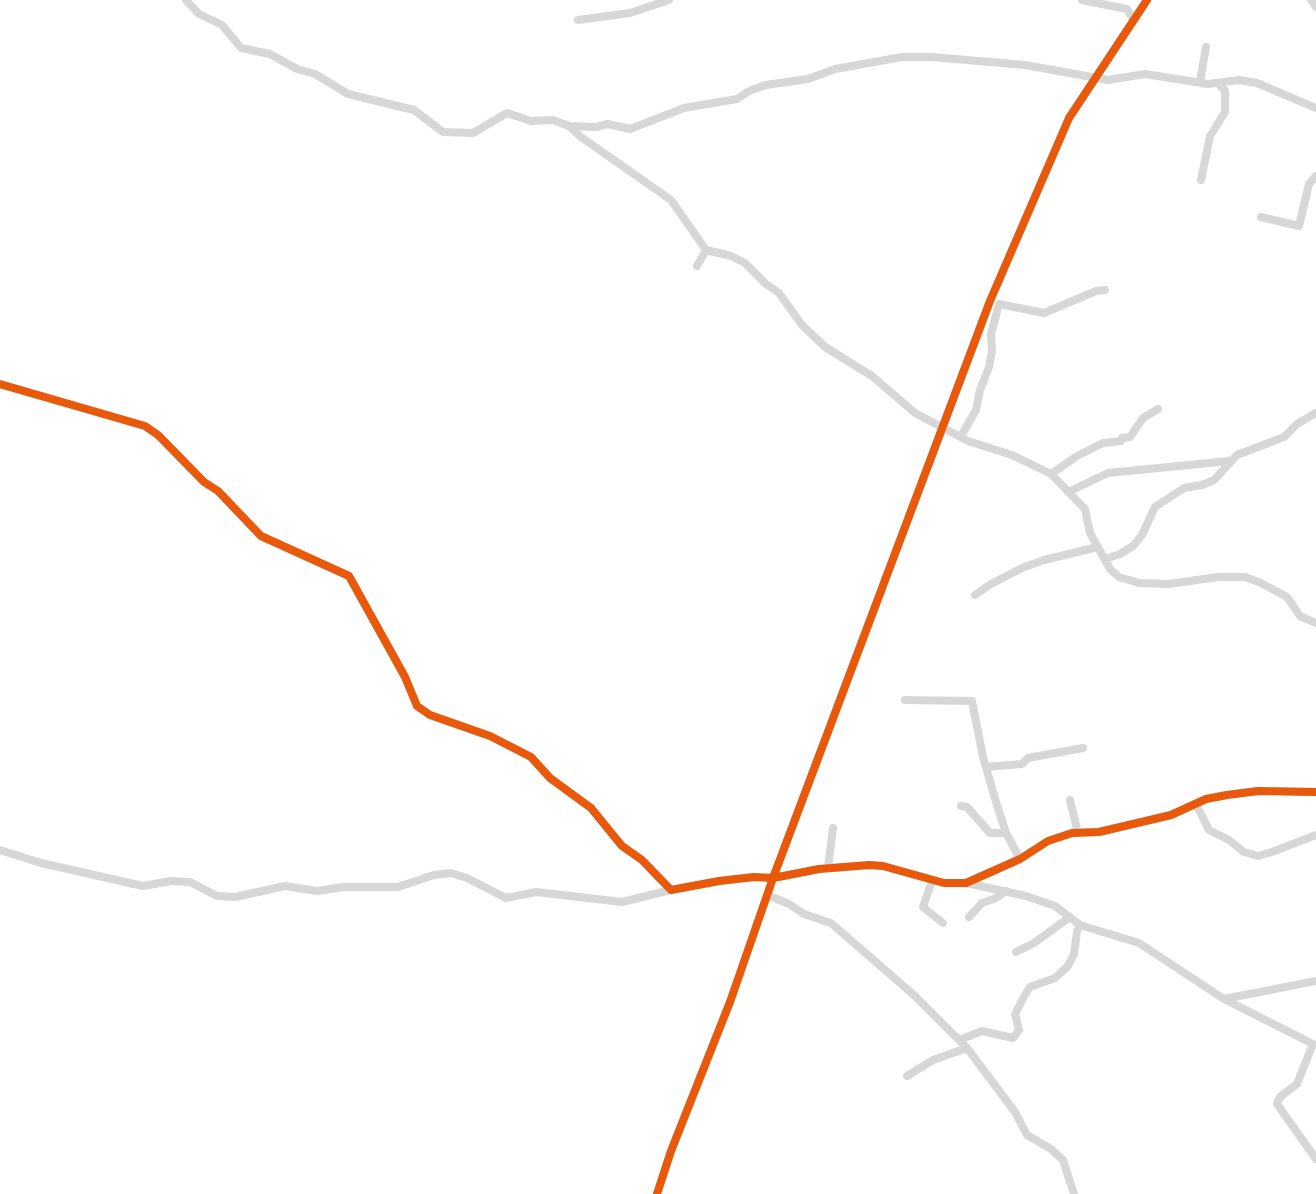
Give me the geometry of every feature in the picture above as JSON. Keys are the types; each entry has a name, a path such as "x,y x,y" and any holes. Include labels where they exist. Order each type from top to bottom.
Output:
{"street":[{"path":"186,0 200,14 222,25 241,48 270,54 297,69 315,74 348,94 414,110 443,132 473,133 507,113 531,121 553,120 569,126 596,127 608,124 630,129 684,108 737,99 749,91 766,85 808,79 835,69 902,57 932,57 1025,65 1070,74 1096,76 1108,80 1145,74 1200,82 1218,83 1239,80 1257,83 1316,108"},
{"path":"578,20 630,13 669,0"},
{"path":"1082,0 1127,9 1133,19"},
{"path":"657,1194 671,1151 730,1002 773,878 990,301 1069,118 1147,0"},
{"path":"1312,0 1316,7"},
{"path":"1200,82 1206,47"},
{"path":"1201,180 1210,136 1225,112 1225,91 1218,83"},
{"path":"569,126 580,137 671,200 706,250 731,256 745,263 766,284 780,293 802,325 825,347 872,376 915,413 960,436 1012,456 1051,474 1085,508 1090,533 1110,569 1119,576 1139,583 1169,584 1218,577 1245,578 1283,594 1300,616 1316,623"},
{"path":"1261,217 1300,226 1309,184 1316,176"},
{"path":"697,266 706,250"},
{"path":"960,436 976,410 980,390 989,367 992,351 991,334 999,304 1044,313 1096,291 1106,290"},
{"path":"0,384 145,426 158,435 204,482 218,491 261,536 349,576 381,631 420,709 490,736 531,757 550,778 591,808 622,846 642,860 671,890"},
{"path":"1051,474 1076,456 1103,444 1121,441 1122,438 1130,437 1143,418 1158,408"},
{"path":"1105,559 1120,554 1134,546 1155,507 1184,488 1202,485 1214,480 1237,456 1284,438 1297,424 1316,413"},
{"path":"1070,491 1108,473 1231,461"},
{"path":"975,595 1008,574 1022,568 1044,560 1098,547"},
{"path":"905,700 972,701 986,767 1006,833 1020,858"},
{"path":"986,767 1022,764 1028,758 1083,748"},
{"path":"966,883 1020,858 1048,842 1078,833 1099,832 1162,817 1227,794 1258,791 1316,792"},
{"path":"1070,800 1078,833"},
{"path":"1196,804 1209,830 1229,840 1244,852 1258,856 1316,834"},
{"path":"961,806 967,807 990,833 1006,833"},
{"path":"828,868 833,828"},
{"path":"0,850 41,863 143,886 171,881 190,882 217,896 235,897 285,886 317,891 342,887 398,887 451,873 467,878 506,898 536,892 622,902 671,890 728,880 754,877 773,878 828,868 878,866 932,881 966,883 1006,891 1055,906 1080,925 1139,943 1224,999 1314,1045 1297,1084 1280,1097 1277,1104 1316,1159"},
{"path":"932,881 922,907 943,923"},
{"path":"969,917 982,903 996,898 1006,891"},
{"path":"767,895 789,904 804,914 831,923 915,996 967,1048 1016,1112 1027,1135 1063,1160 1074,1194"},
{"path":"1016,952 1034,943 1070,918"},
{"path":"959,1040 982,1031 1013,1038 1019,1030 1015,1014 1025,995 1030,987 1055,978 1068,966 1074,954 1077,931 1080,925"},
{"path":"1224,999 1316,981"},
{"path":"907,1076 933,1060 967,1048"}],"cycle path":[{"path":"657,1194 671,1151 730,1002 773,878 990,301 1069,118 1147,0"},
{"path":"0,384 145,426 158,435 204,482 218,491 261,536 349,576 405,677 417,706 430,715 490,736 531,757 550,778 591,808 622,846 642,860 671,890 719,881 754,877 773,878 819,869 869,865 883,866 944,883 966,883 1020,859 1048,841 1072,833 1099,832 1171,815 1206,799 1227,795 1258,791 1316,792"}]}
